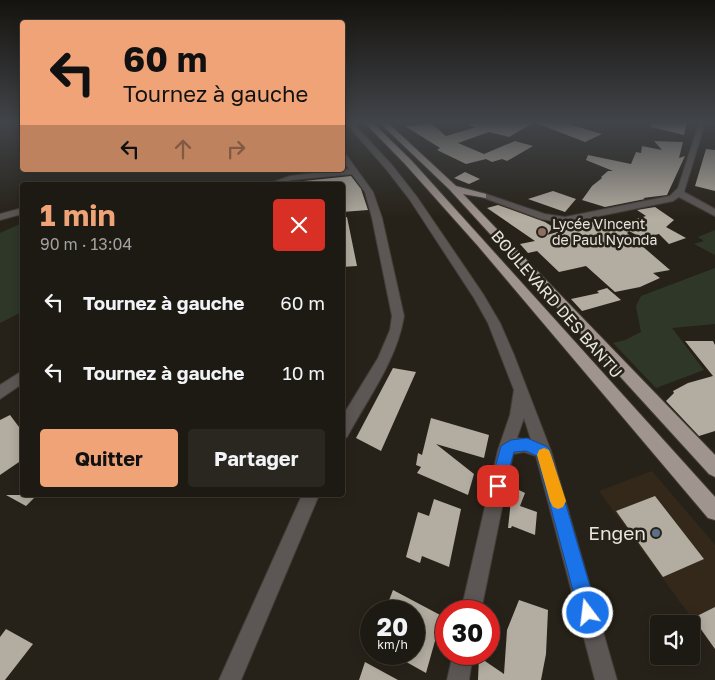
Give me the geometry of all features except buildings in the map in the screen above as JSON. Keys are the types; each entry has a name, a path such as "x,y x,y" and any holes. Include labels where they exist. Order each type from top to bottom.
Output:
{"highway":[{"name":"BOULEVARD DES BANTU","path":"401,155 482,244 715,512"},
{"name":"BOULEVARD DES BANTU","path":"411,155 452,187 715,468"},
{"path":"452,187 483,196"},
{"path":"466,204 472,198 483,196"}],"street":[{"path":"378,155 414,199 494,323 543,451 606,680"},
{"path":"483,196 544,217 565,220 667,199 679,193 692,155"},
{"path":"345,156 369,192 377,218 398,316 398,326 392,344 345,427"},
{"path":"345,172 354,171"},
{"path":"278,182 290,178 345,172"},
{"path":"679,193 715,213"},
{"path":"0,218 20,212"},
{"path":"0,393 20,379"},
{"path":"473,600 506,450 517,415 520,387"},
{"path":"506,450 511,446 527,445 543,451"},
{"path":"230,680 309,497"},
{"path":"458,680 461,665"}],"shaded area":[{"path":"652,471 715,545 715,650 700,629 700,615 689,615 599,491"}],"green space":[{"path":"20,224 20,313 0,323 0,233"},
{"path":"715,230 715,255 694,244 704,241 698,237"},
{"path":"715,268 715,324 672,328 704,370 656,388 613,343 625,340 641,332 636,306 641,296"}],"slow traffic":[{"path":"544,455 558,501"}],"place":[{"name":"Lycée Vincent de Paul Nyonda","path":"542,232"},
{"name":"Engen","path":"656,533"}],"route":[{"path":"498,486 506,450 511,446 527,445 543,451 588,613"}]}
